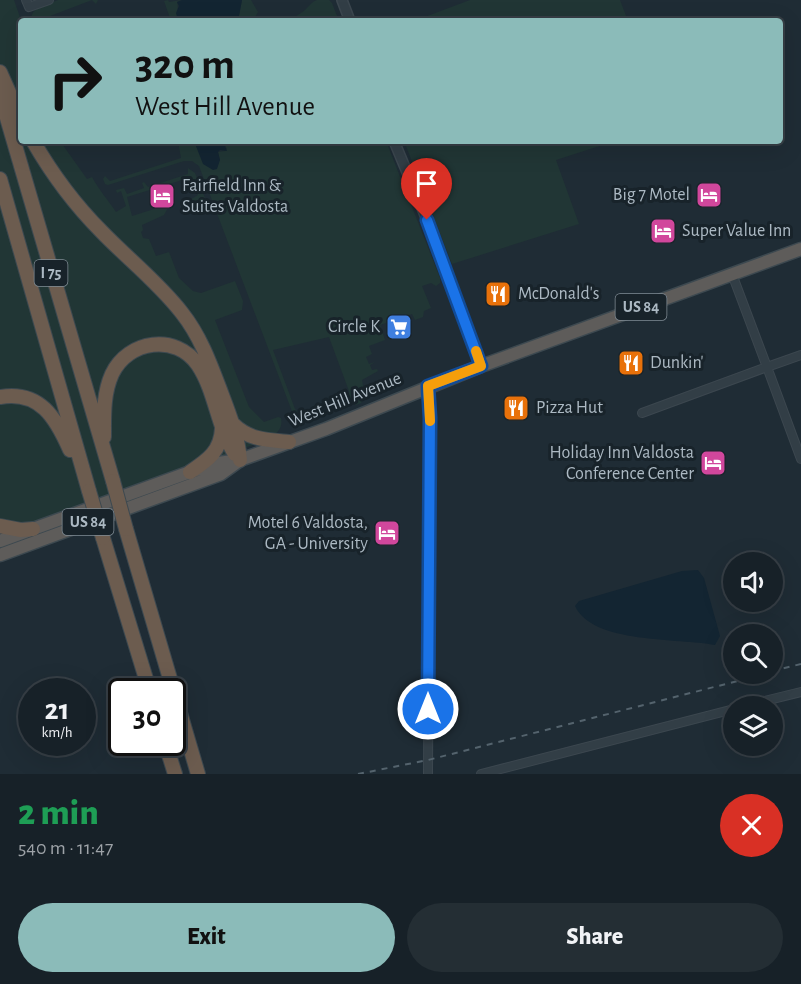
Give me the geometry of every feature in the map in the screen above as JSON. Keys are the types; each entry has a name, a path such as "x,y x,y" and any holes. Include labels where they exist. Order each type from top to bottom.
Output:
{"highway":[{"path":"0,72 18,112"},
{"name":"I 75","path":"0,94 198,774"},
{"path":"35,144 54,174 82,210 166,293 183,314 205,350 227,425 214,454 190,472"},
{"name":"I 75","path":"0,179 89,491 146,678"},
{"name":"West Hill Avenue","path":"0,541 190,472 218,463 240,460 481,366 801,249"},
{"path":"104,452 105,406 109,382 114,371 125,356 133,351 148,345 162,344 175,347 193,359 239,446 240,460"},
{"path":"0,397 27,398 46,410 58,425 89,491"},
{"path":"227,425 251,437 289,442"},
{"name":"West Hill Avenue","path":"0,555 221,474 240,460"},
{"path":"0,526 21,530 33,529"},
{"path":"169,756 175,774"}],"street":[{"path":"26,0 29,8 49,0"},
{"path":"342,0 349,18"},
{"path":"395,144 427,220 481,366"},
{"path":"732,274 801,459"},
{"path":"642,413 801,355"},
{"path":"428,386 430,438 428,774"},
{"path":"783,696 801,692"},
{"path":"481,774 723,712"}],"green space":[{"path":"0,0 14,0 20,18 18,18 17,23 18,144 62,144 87,179 92,177 116,212 126,206 121,191 117,193 116,190 124,188 127,194 144,188 142,183 144,182 148,187 188,174 188,168 195,173 207,203 206,206 201,208 199,203 189,206 183,204 198,195 192,177 127,197 132,216 170,204 164,215 142,225 141,232 143,238 149,239 156,256 169,252 179,278 193,291 201,293 235,281 243,301 242,310 215,320 249,407 264,422 278,417 281,418 281,423 275,434 258,443 0,537"},
{"path":"58,0 92,0 45,18 32,18 36,9"},
{"path":"182,0 177,2 177,18 170,18 164,1"},
{"path":"242,0 251,0 258,12 256,18 239,18"},
{"path":"317,0 329,0 338,18 288,18 294,17"},
{"path":"470,0 620,0 627,18 422,18"},
{"path":"179,144 195,144 204,164 220,160 218,152 227,149 224,144 387,144 440,283 436,286 431,283 422,286 431,308 424,311 423,317 415,320 412,314 380,325 385,340 369,346 372,354 366,357 369,364 375,362 370,365 372,370 377,369 378,371 362,380 365,396 361,403 356,405 350,399 329,337 273,350 295,409 300,414 301,426 296,426 199,166 192,161 184,161 108,185 103,179 105,176 110,181 181,158"},
{"path":"405,144 606,144 556,160 579,224 452,264"}],"water":[{"path":"182,0 242,0 239,18 177,18 176,13 179,6 177,2"},
{"path":"195,144 224,144 227,151 218,152 220,160 217,169 213,170 203,164"},
{"path":"698,570 704,578 720,636 715,645 659,640 617,633 599,627 584,618 575,606 579,601 682,571"}],"railway":[{"path":"783,668 801,664"},
{"path":"358,774 428,760 726,684"}],"slow traffic":[{"path":"430,421 428,386 481,366 476,351"}],"place":[{"name":"Big 7 Motel","path":"709,195"},
{"name":"Fairfield Inn & Suites Valdosta","path":"162,196"},
{"name":"Super Value Inn","path":"663,231"},
{"name":"McDonald's","path":"498,294"},
{"name":"Circle K","path":"399,327"},
{"name":"Dunkin'","path":"631,363"},
{"name":"Pizza Hut","path":"516,408"},
{"name":"Holiday Inn Valdosta Conference Center","path":"713,463"},
{"name":"Motel 6 Valdosta, GA - University","path":"387,533"}],"route":[{"path":"427,220 481,366 428,386 430,443 428,709"}]}
